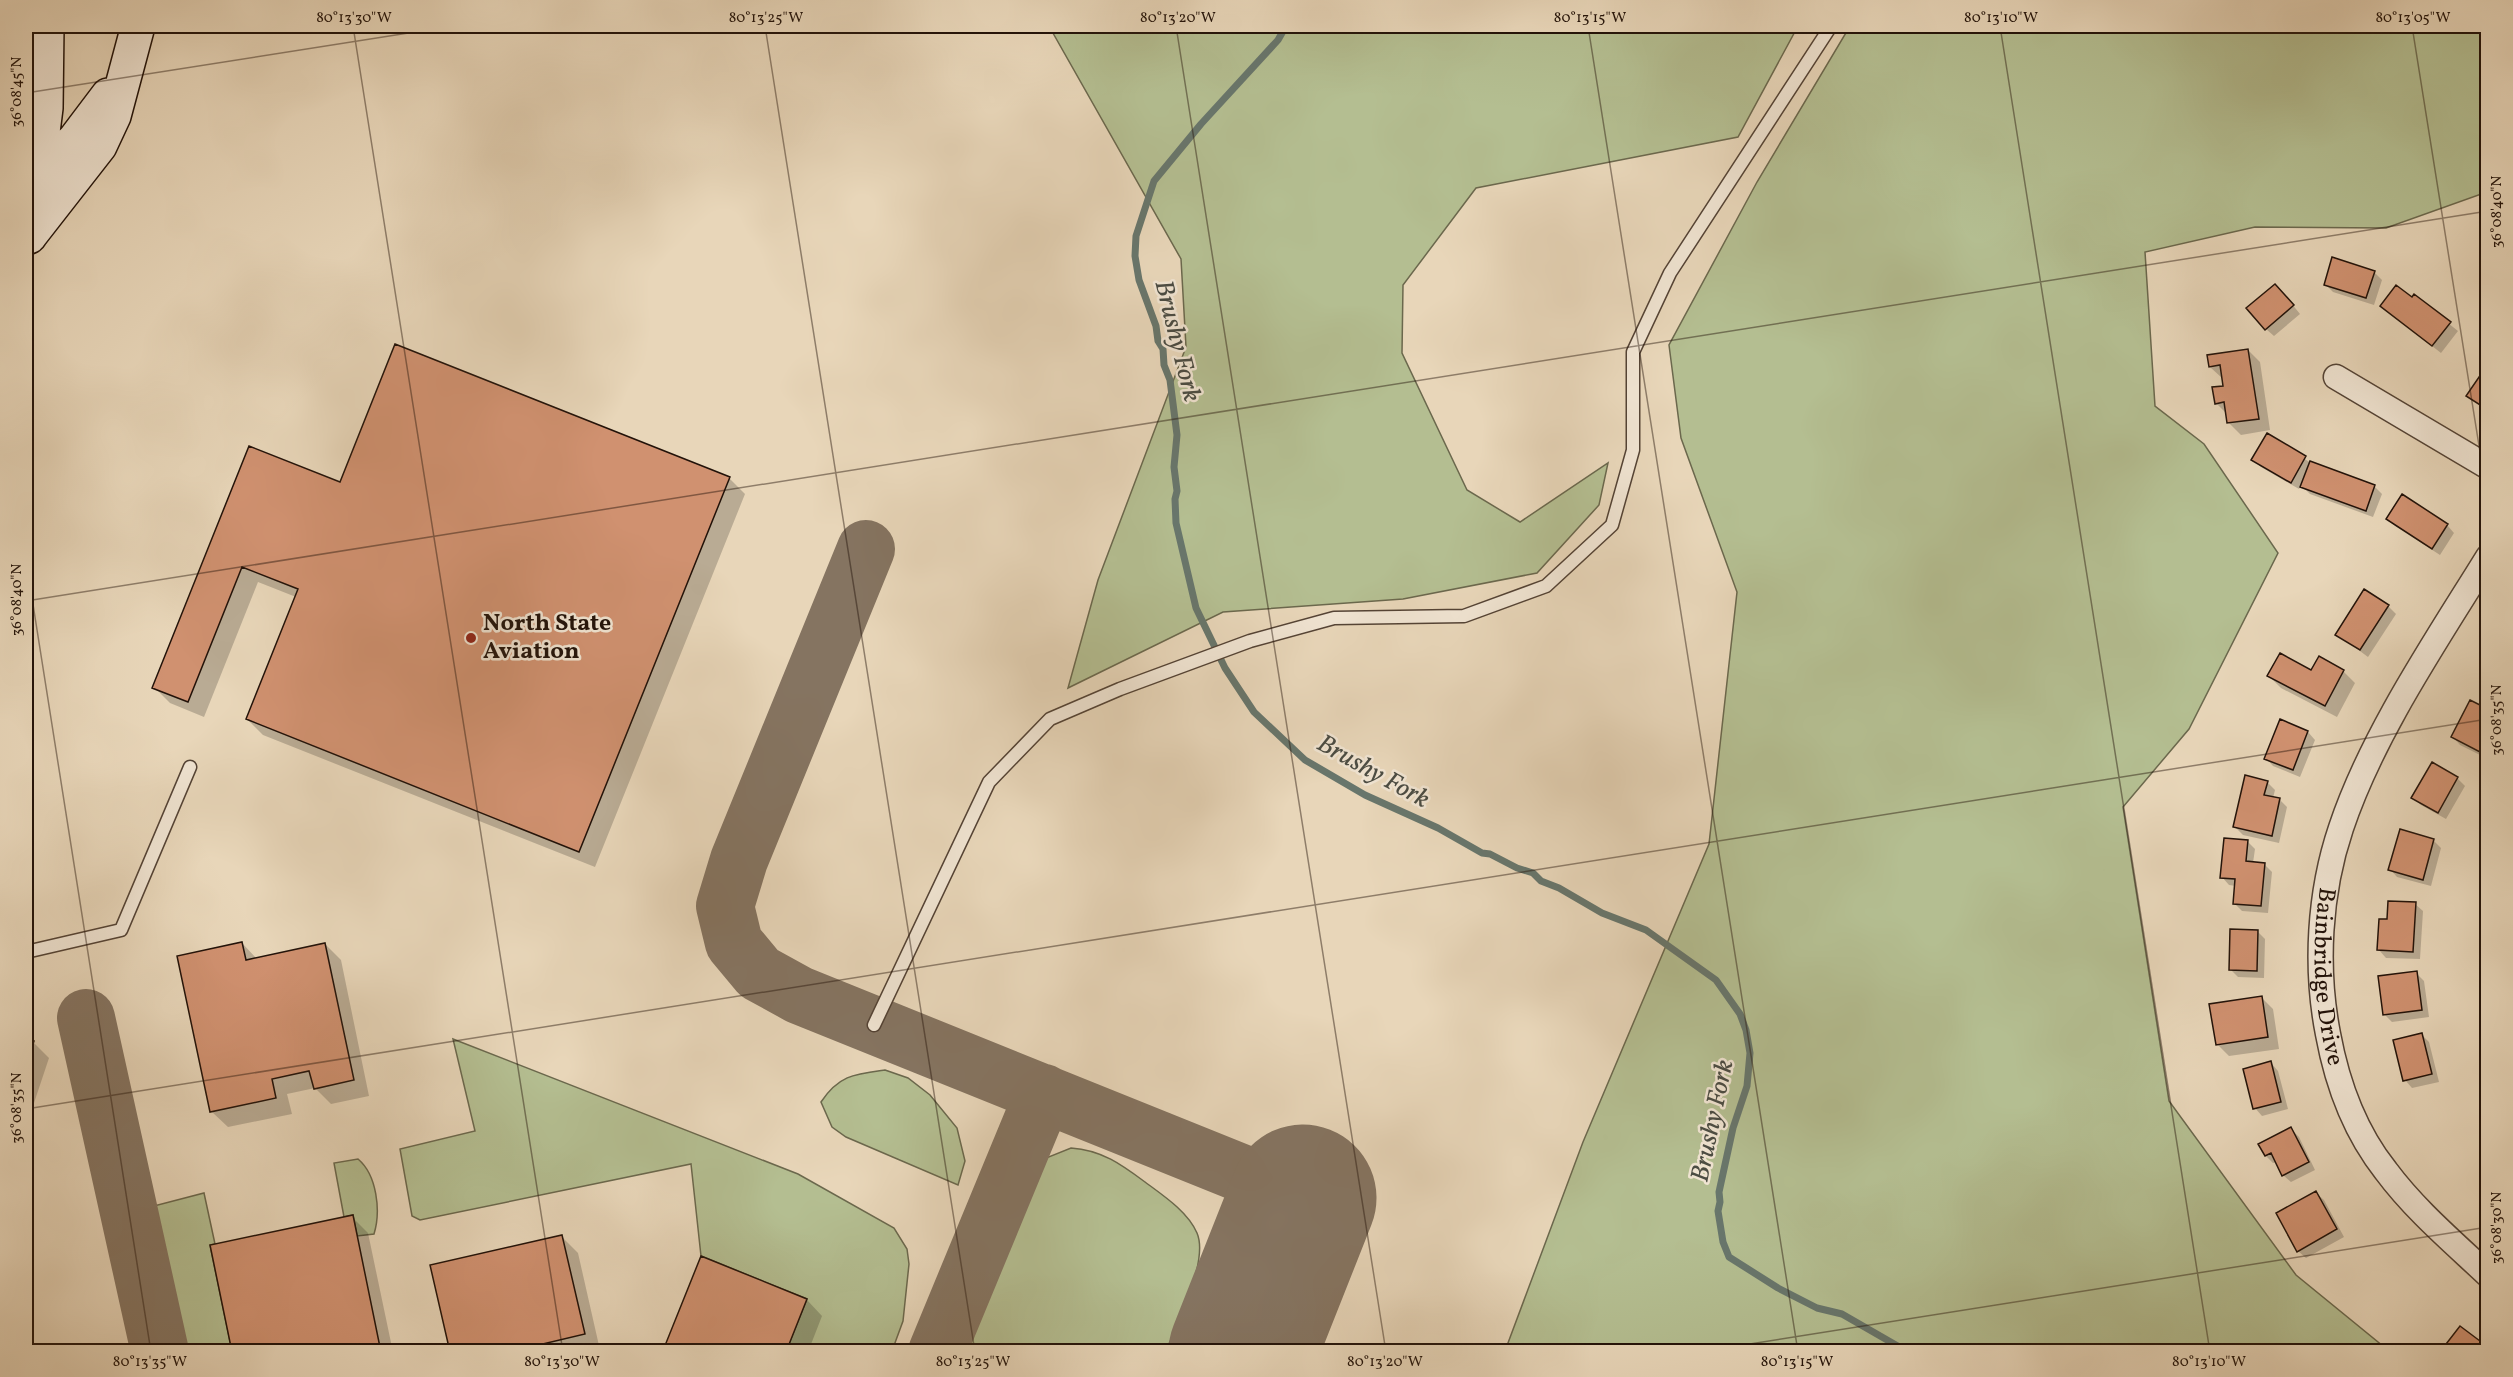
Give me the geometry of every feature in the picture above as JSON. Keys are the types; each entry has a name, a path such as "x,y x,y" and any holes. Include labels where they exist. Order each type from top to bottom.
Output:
{"street":[{"path":"27,244 39,172 46,108 47,26"},
{"path":"27,244 100,146 114,116 138,26"},
{"path":"39,172 74,140 98,111 128,66"},
{"path":"2336,377 2487,467"},
{"name":"Bainbridge Drive","path":"2487,557 2405,693 2359,782 2341,828 2330,866 2323,915 2321,966 2324,1015 2332,1054 2347,1102 2364,1138 2385,1171 2417,1208 2487,1275"}],"lane":[{"path":"874,1025 989,782 1050,719 1120,689 1250,641 1334,618 1464,616 1546,586 1612,525 1633,450 1633,352 1670,273 1831,26"},
{"path":"26,952 121,930 190,767"}],"green space":[{"path":"1049,26 1798,26 1738,137 1476,188 1403,285 1402,353 1467,490 1520,522 1608,463 1599,505 1537,573 1403,599 1223,612 1068,688 1098,580 1186,347 1181,259"},
{"path":"1850,26 2487,26 2487,192 2386,228 2255,227 2145,252 2155,406 2204,444 2278,553 2189,729 2123,807 2169,1101 2296,1275 2389,1351 1505,1351 1583,1142 1709,844 1737,592 1681,438 1669,345 1757,182"},
{"path":"453,1039 798,1174 894,1228 907,1249 909,1264 903,1321 892,1351 786,1351 807,1299 701,1256 691,1164 420,1220 412,1216 400,1149 475,1131"},
{"path":"885,1070 908,1078 930,1095 957,1128 965,1161 958,1185 846,1137 832,1127 821,1102 834,1086 849,1077"},
{"path":"1071,1148 1102,1155 1128,1170 1175,1205 1188,1218 1197,1233 1200,1245 1195,1276 1166,1351 955,1351 1015,1202 1046,1158"},
{"path":"358,1159 370,1174 376,1194 377,1215 374,1234 357,1236 353,1215 344,1217 334,1163"},
{"path":"204,1193 215,1244 210,1245 232,1351 180,1351 150,1207"}],"building":[{"path":"2332,257 2375,271 2366,298 2324,285"},
{"path":"2275,284 2294,305 2265,330 2246,308"},
{"path":"2396,285 2412,297 2414,294 2451,322 2432,346 2380,306"},
{"name":"North State Aviation","path":"395,344 730,477 579,852 246,719 298,589 242,567 188,702 152,688 249,446 340,482"},
{"path":"2248,349 2259,419 2227,423 2224,402 2215,404 2212,387 2223,386 2220,365 2209,367 2207,355"},
{"path":"2488,364 2488,410 2466,396"},
{"path":"2267,433 2306,456 2291,483 2251,460"},
{"path":"2310,461 2375,485 2366,511 2300,487"},
{"path":"2402,494 2448,524 2432,549 2386,519"},
{"path":"2364,589 2389,605 2360,650 2335,635"},
{"path":"2280,653 2311,670 2319,656 2344,670 2325,706 2267,676"},
{"path":"2470,700 2488,709 2488,738 2480,752 2451,737"},
{"path":"2280,719 2308,731 2293,770 2264,759"},
{"path":"2432,762 2458,777 2438,813 2411,798"},
{"path":"2245,775 2268,781 2264,795 2280,798 2272,836 2233,827"},
{"path":"2400,829 2434,839 2423,880 2388,870"},
{"path":"2224,838 2248,840 2246,861 2265,863 2261,906 2233,904 2235,879 2220,878"},
{"path":"2388,901 2416,902 2413,952 2377,950 2379,919 2387,919"},
{"path":"2230,929 2258,930 2257,971 2229,970"},
{"path":"242,942 246,960 325,943 354,1080 314,1089 309,1071 272,1079 276,1098 210,1112 177,956"},
{"path":"2417,971 2422,1010 2383,1015 2378,976"},
{"path":"2262,996 2268,1037 2216,1045 2209,1004"},
{"path":"2422,1033 2432,1074 2403,1081 2393,1040"},
{"path":"26,1038 34,1041 26,1066"},
{"path":"2271,1061 2281,1102 2253,1109 2243,1069"},
{"path":"2291,1127 2309,1162 2282,1176 2271,1153 2265,1156 2258,1144"},
{"path":"2316,1191 2337,1229 2297,1252 2276,1213"},
{"path":"353,1215 381,1352 232,1352 210,1245"},
{"path":"562,1235 585,1334 509,1352 450,1352 430,1265"},
{"path":"701,1256 807,1299 786,1352 673,1352 664,1348"},
{"path":"2460,1326 2488,1347 2488,1352 2447,1352 2443,1348"}],"waterway":[{"name":"Brushy Fork","path":"1286,26 1278,40 1201,124 1154,181 1136,236 1135,256 1139,280 1156,326 1158,341 1163,349 1164,365 1170,380 1177,435 1174,467 1177,491 1176,523 1196,608 1225,668 1254,712 1305,760 1365,795 1438,828 1482,853 1490,854 1517,868 1533,873 1541,881 1559,888 1602,913 1646,930 1716,980 1740,1014 1746,1030 1750,1053 1747,1086 1733,1128 1719,1192 1718,1211 1723,1242 1729,1257 1778,1288 1817,1308 1842,1314 1908,1352"}],"taxiway":[{"path":"866,549 739,860 725,906 734,943 759,973 799,995 1303,1198"},
{"path":"86,1018 160,1352"},
{"path":"937,1352 1044,1093"}],"runway":[{"path":"1242,1352 1303,1198"}],"place":[{"name":"North State Aviation","path":"471,638"}]}
